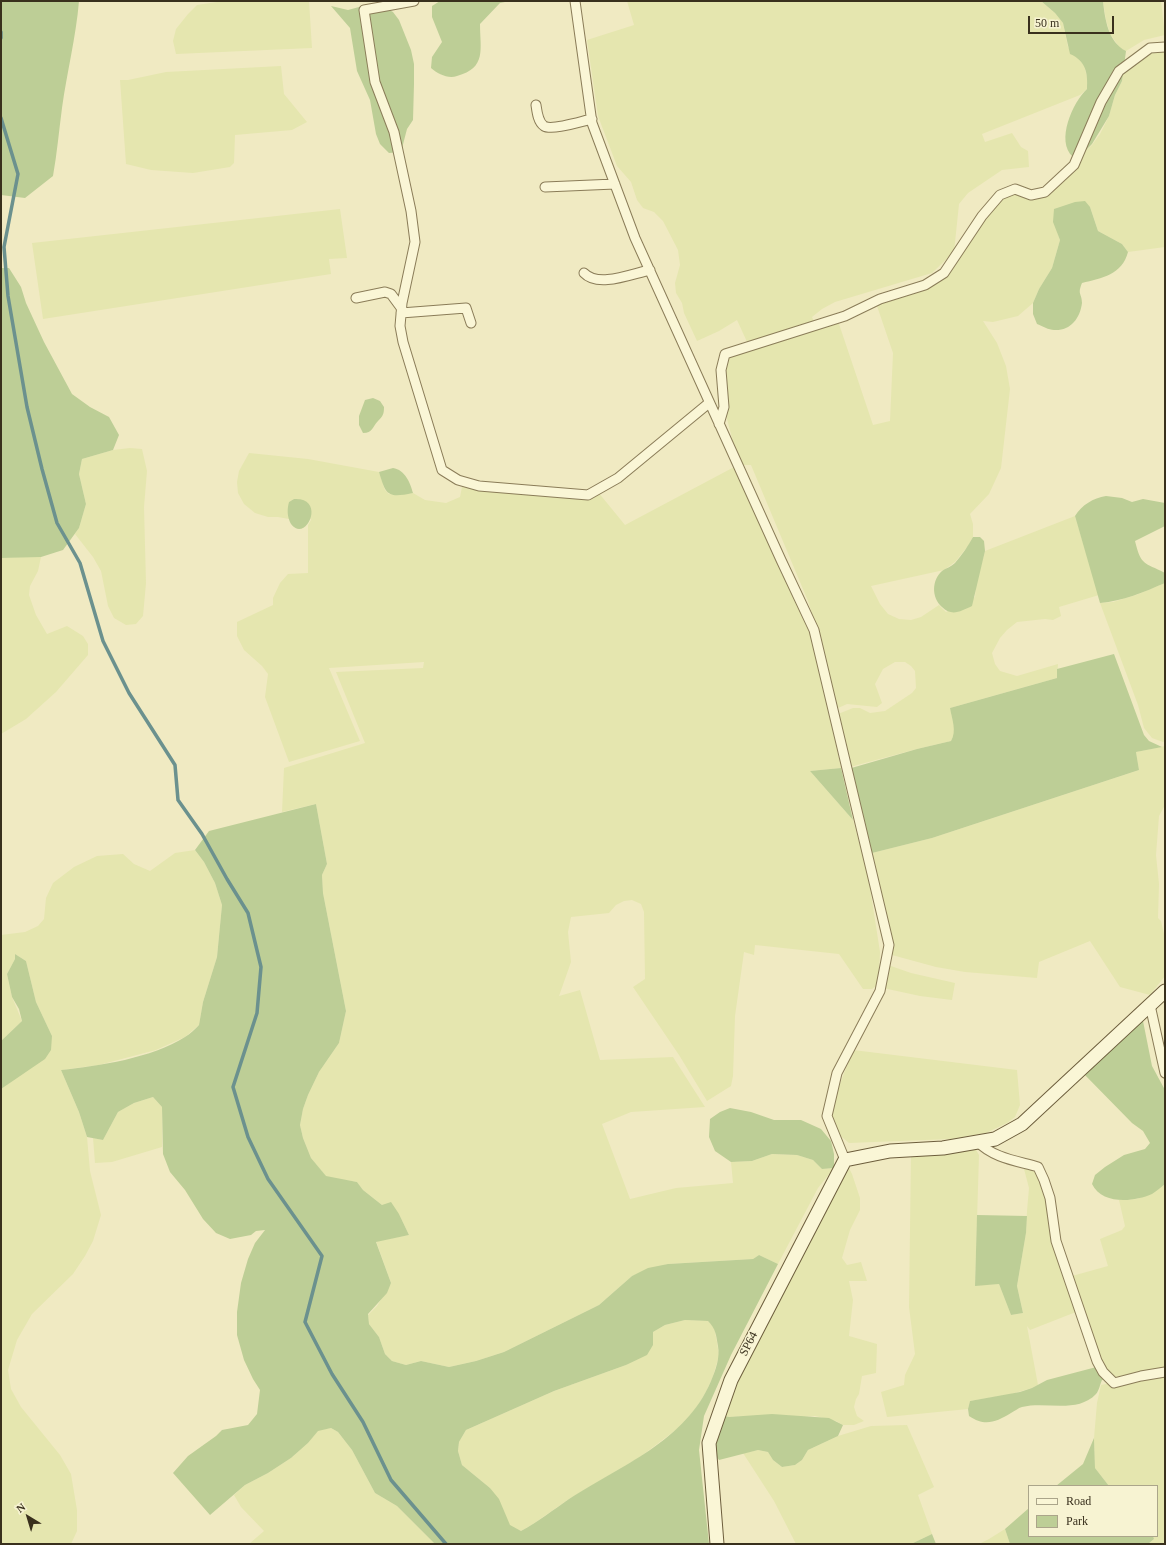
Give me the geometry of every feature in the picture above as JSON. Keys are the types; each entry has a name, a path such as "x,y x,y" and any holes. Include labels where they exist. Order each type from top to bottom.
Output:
{"street":[{"path":"414,1 364,10 375,82 394,132 411,211 415,242 400,326 403,342 442,470 458,480 479,486 588,495 618,478 709,403"},
{"path":"575,1 592,119 635,238 780,560 814,630 889,945 880,991 837,1073 828,1116 845,1160 890,1150 943,1148 995,1139 1022,1124 1165,991"},
{"path":"719,424 724,407 721,370 725,354 845,316 880,299 925,285 944,273 982,216 1000,195 1015,189 1031,195 1045,192 1074,165 1101,102 1119,71 1150,48 1165,46"},
{"path":"536,105 540,122 544,126 552,128 592,119"},
{"path":"545,187 615,184"},
{"path":"584,273 588,278 600,280 650,270"},
{"path":"356,298 385,292 391,294 402,311"},
{"path":"402,311 466,308 471,323"},
{"path":"1150,1005 1165,1073"},
{"path":"978,1142 986,1150 994,1154 1038,1166 1050,1198 1056,1241 1097,1361 1103,1372 1114,1383 1165,1372"},
{"name":"SP64","path":"717,1544 709,1443 731,1380 845,1160"}],"green space":[{"path":"1,1 79,1 53,176 25,198 1,195"},
{"path":"224,1 309,1 312,48 176,54 173,41 176,29 188,14 197,5"},
{"path":"440,1 510,1 500,3 480,24 481,49 477,63 467,72 454,77 443,75 431,68 432,57 442,42 432,17 432,6"},
{"path":"627,1 1041,1 1055,13 1063,23 1068,47 1084,65 1087,77 1087,89 1080,95 982,134 985,142 1012,133 1021,147 1028,151 1029,167 1002,170 968,193 959,204 954,252 932,273 835,302 822,309 812,317 815,324 748,344 737,320 719,331 697,341 684,313 682,303 676,293 675,283 680,265 678,250 663,221 654,212 643,208 637,200 631,182 617,166 598,116 587,40 634,25"},
{"path":"1041,1 1103,1 1106,22 1111,36 1120,47 1126,51 1122,81 1115,95 1109,116 1092,144 1082,154 1073,157 1068,150 1066,132 1068,122 1076,103 1087,89 1085,68 1080,60 1070,54 1063,23 1055,13"},
{"path":"1103,1 1161,1 1165,35 1144,40 1126,51 1120,48 1110,34"},
{"path":"370,4 378,4 393,12 399,20 411,50 414,64 413,120 407,129 401,152 389,153 380,144 376,134 370,100 357,71 350,28 331,6 348,10"},
{"path":"1165,49 1165,247 1128,252 1122,244 1098,231 1090,207 1057,231 1060,240 1052,268 1039,289 1033,303 1018,316 993,322 983,321 997,343 1006,366 1010,389 1001,468 989,494 970,514 973,524 973,537 968,546 955,562 944,570 871,586 880,604 888,614 899,619 911,620 921,617 939,605 946,612 975,597 976,585 985,551 1075,516 1099,595 1059,607 1061,616 1053,620 1045,619 1017,622 1000,638 992,653 995,664 1000,671 1017,676 1058,664 1057,678 950,708 954,726 954,735 951,741 850,767 838,714 853,708 860,708 870,713 885,711 912,693 916,688 915,671 905,662 895,662 883,669 875,684 882,703 877,707 847,704 836,709 820,639 808,601 751,465 743,465 733,442 725,411 725,365 730,356 838,321 873,425 890,421 893,353 876,303 941,277 1000,198 1015,194 1029,198 1046,194 1078,158 1092,145 1100,134 1109,116 1115,95 1122,81 1124,60 1151,50"},
{"path":"281,66 284,94 307,122 292,130 235,135 234,163 230,167 193,173 151,170 126,164 120,80 128,80 166,72"},
{"path":"1085,201 1090,207 1098,231 1122,244 1128,252 1125,260 1116,271 1104,277 1082,283 1080,290 1082,300 1081,309 1073,323 1060,330 1050,329 1037,324 1033,314 1033,303 1039,289 1052,268 1060,240 1053,222 1054,209 1075,202"},
{"path":"340,209 347,258 329,259 331,274 43,319 32,243"},
{"path":"1,268 9,268 21,287 26,303 44,342 72,394 90,407 109,417 119,435 113,450 82,459 79,474 86,504 79,528 63,550 41,557 1,558"},
{"path":"373,398 380,401 384,407 383,413 371,431 363,433 359,425 359,416 365,400"},
{"path":"130,448 142,449 147,471 144,507 146,583 143,616 136,624 126,625 114,618 108,606 101,571 93,557 75,534 79,528 86,504 79,474 82,459 113,450"},
{"path":"249,453 308,459 379,472 385,490 389,494 397,495 413,493 425,500 446,503 460,497 462,487 537,493 598,492 625,525 736,466 814,642 841,768 810,771 853,820 868,875 880,952 879,975 876,986 872,989 863,989 839,954 755,945 754,955 744,952 735,1016 733,1076 731,1086 707,1101 679,1055 633,987 645,979 644,912 641,904 632,900 624,901 616,905 609,913 571,917 568,932 571,962 559,996 580,990 600,1060 673,1057 705,1107 631,1112 602,1124 630,1199 676,1188 733,1183 731,1162 752,1161 772,1154 797,1155 813,1160 822,1169 834,1168 818,1188 778,1264 759,1255 753,1259 668,1264 632,1276 599,1305 504,1352 476,1361 449,1367 421,1361 406,1365 392,1361 385,1354 379,1337 369,1324 368,1315 377,1306 391,1283 376,1241 409,1235 399,1214 382,1205 363,1190 357,1182 326,1177 311,1158 303,1138 300,1125 303,1109 308,1095 319,1072 339,1043 346,1011 323,893 322,875 327,864 316,804 282,812 284,768 365,743 336,672 423,668 424,662 329,668 360,741 289,762 265,697 268,674 262,666 244,650 237,636 237,622 273,605 273,598 280,583 288,574 308,573 308,525 311,520 299,499 294,499 289,502 289,519 268,517 255,513 244,504 238,493 237,482 239,471"},
{"path":"393,468 404,474 409,481 413,493 393,495 386,491 379,472"},
{"path":"1106,496 1122,498 1132,502 1143,499 1165,503 1165,526 1135,541 1139,555 1144,562 1165,573 1165,583 1125,598 1100,603 1075,516 1088,503 1097,498"},
{"path":"294,499 304,500 310,505 312,511 307,524 302,528 297,529 291,524 288,510 289,502"},
{"path":"973,537 980,537 984,541 985,551 972,606 957,612 949,612 938,603 936,598 934,589 936,579 942,571 952,566 958,560"},
{"path":"41,557 38,571 30,586 29,595 36,615 47,634 67,626 83,636 88,644 88,655 56,692 26,719 1,734 1,558"},
{"path":"1165,583 1165,741 1163,742 1152,738 1144,728 1138,705 1100,603 1113,602 1136,595"},
{"path":"1114,654 1144,735 1149,741 1162,747 1136,752 1139,770 932,838 872,853 848,769 951,741 954,729 950,708 1057,678 1057,669"},
{"path":"1165,746 1165,805 1159,816 1156,855 1159,884 1158,918 1161,921 1165,938 1165,976 1150,995 1120,987 1090,941 1039,962 1037,978 965,972 936,967 892,955 872,853 932,838 1139,770 1136,752"},
{"path":"841,768 853,820 810,771"},
{"path":"316,804 327,864 322,875 323,893 346,1011 339,1043 319,1072 308,1095 303,1109 300,1125 303,1138 311,1158 326,1176 357,1182 363,1190 382,1205 391,1202 399,1214 409,1235 376,1242 391,1283 387,1293 368,1314 369,1324 379,1337 385,1354 392,1361 406,1365 421,1361 449,1367 476,1361 504,1352 599,1305 632,1276 648,1268 668,1264 753,1259 759,1255 778,1264 731,1355 704,1416 699,1450 709,1544 435,1544 397,1506 375,1493 352,1450 338,1432 331,1428 318,1431 308,1443 291,1458 268,1473 245,1485 210,1515 173,1473 188,1456 222,1430 248,1425 257,1414 260,1390 244,1360 237,1335 237,1312 241,1283 248,1259 255,1243 265,1230 256,1231 251,1235 230,1239 216,1233 203,1219 185,1190 170,1172 163,1154 162,1107 153,1097 134,1103 118,1112 103,1140 87,1137 79,1112 61,1070 92,1066 141,1056 172,1044 187,1036 199,1025 203,1002 217,957 222,905 215,883 204,862 195,850 209,831","holes":["685,1320 708,1321 713,1327 716,1335 718,1350 717,1364 711,1381 700,1402 685,1420 669,1436 650,1450 569,1499 521,1531 510,1525 499,1499 490,1488 462,1465 458,1451 459,1442 466,1430 554,1391 626,1365 647,1355 653,1345 653,1332 665,1325"]},
{"path":"195,850 204,862 215,883 222,905 217,957 203,1002 199,1025 185,1037 156,1050 99,1065 61,1070 79,1112 87,1137 90,1171 101,1215 93,1241 73,1274 32,1314 17,1340 8,1370 11,1389 21,1407 60,1455 71,1474 77,1510 77,1531 71,1544 1,1544 1,1089 10,1082 52,1036 36,1002 26,961 15,954 15,959 7,974 12,997 22,1021 1,1041 1,935 25,932 38,926 44,919 46,898 53,883 74,867 97,856 123,854 134,864 150,871 175,853"},
{"path":"15,954 26,961 36,1002 52,1036 51,1050 45,1059 1,1089 1,1041 22,1021 19,1009 12,997 7,974 15,959"},
{"path":"888,965 911,973 955,983 952,1000 920,996 883,988"},
{"path":"1142,1016 1152,1066 1165,1090 1165,1184 1152,1194 1145,1197 1128,1200 1111,1199 1103,1196 1092,1184 1095,1175 1124,1155 1145,1149 1150,1143 1143,1131 1132,1123 1083,1073"},
{"path":"853,1050 1017,1070 1020,1105 1015,1117 1007,1123 986,1133 951,1139 849,1143 837,1133 832,1116 838,1089"},
{"path":"153,1097 162,1107 162,1147 112,1162 95,1163 93,1138 103,1140 118,1112 134,1103"},
{"path":"730,1108 751,1112 774,1120 801,1120 821,1129 831,1141 834,1154 834,1168 822,1169 813,1160 797,1155 772,1154 752,1161 731,1162 715,1151 709,1137 710,1119 720,1112"},
{"path":"975,1148 979,1155 975,1285 999,1284 1011,1315 1023,1313 1017,1286 1026,1233 1029,1188 1024,1169 1033,1167 1041,1182 1076,1312 1030,1330 1027,1326 1038,1385 1008,1395 970,1401 968,1409 887,1417 881,1392 904,1385 905,1375 915,1354 909,1307 911,1153"},
{"path":"847,1164 860,1198 860,1210 850,1230 842,1258 847,1265 861,1262 867,1281 849,1281 853,1300 849,1336 877,1344 876,1373 862,1376 859,1394 854,1407 857,1416 864,1421 854,1425 843,1425 836,1421 815,1416 801,1417 780,1415 729,1417 720,1415"},
{"path":"1165,1184 1165,1367 1115,1377 1108,1372 1100,1358 1072,1276 1108,1266 1100,1239 1122,1230 1125,1226 1119,1200 1137,1199 1152,1193"},
{"path":"977,1215 1027,1216 1026,1233 1017,1286 1023,1313 1011,1315 999,1284 975,1286"},
{"path":"685,1320 708,1321 714,1327 719,1356 707,1390 697,1407 681,1426 640,1457 569,1499 533,1524 521,1531 510,1526 490,1488 462,1465 458,1451 459,1442 466,1430 554,1391 626,1365 653,1345 653,1332 665,1325"},
{"path":"1104,1365 1108,1372 1115,1377 1102,1380 1096,1394 1080,1404 1022,1407 1000,1419 990,1422 980,1421 969,1416 968,1409 970,1401 1020,1392 1032,1388 1047,1380"},
{"path":"1165,1372 1165,1544 1148,1544 1154,1539 1153,1537 1158,1537 1158,1485 1108,1485 1095,1468 1094,1438 1097,1403 1101,1385"},
{"path":"772,1414 829,1418 843,1425 838,1436 808,1450 802,1460 795,1465 782,1467 773,1460 768,1452 758,1450 719,1460 713,1452 720,1415 729,1417"},
{"path":"907,1425 934,1487 918,1495 932,1534 911,1544 796,1544 774,1501 743,1453 758,1450 768,1452 773,1460 782,1467 795,1465 802,1460 808,1450 838,1436 871,1426"},
{"path":"331,1428 338,1432 352,1450 375,1493 397,1506 435,1544 249,1544 264,1531 241,1507 234,1495 245,1485 268,1473 291,1458 308,1443 318,1430"},
{"path":"1094,1438 1095,1468 1108,1485 1057,1485 1083,1464"},
{"path":"1028,1509 1028,1537 1153,1537 1154,1539 1148,1544 1010,1544 1005,1529"},
{"path":"1005,1529 1010,1544 979,1544 989,1539"},
{"path":"932,1534 936,1544 911,1544"}],"waterway":[{"path":"1,32 1,38"},
{"path":"1,118 18,174 4,247 8,296 27,407 42,469 57,523 80,563 103,641 129,693 175,765 178,800 202,834 248,913 261,967 257,1013 233,1087 248,1137 268,1179 322,1256 305,1322 332,1374 363,1422 391,1480 446,1544"}]}
